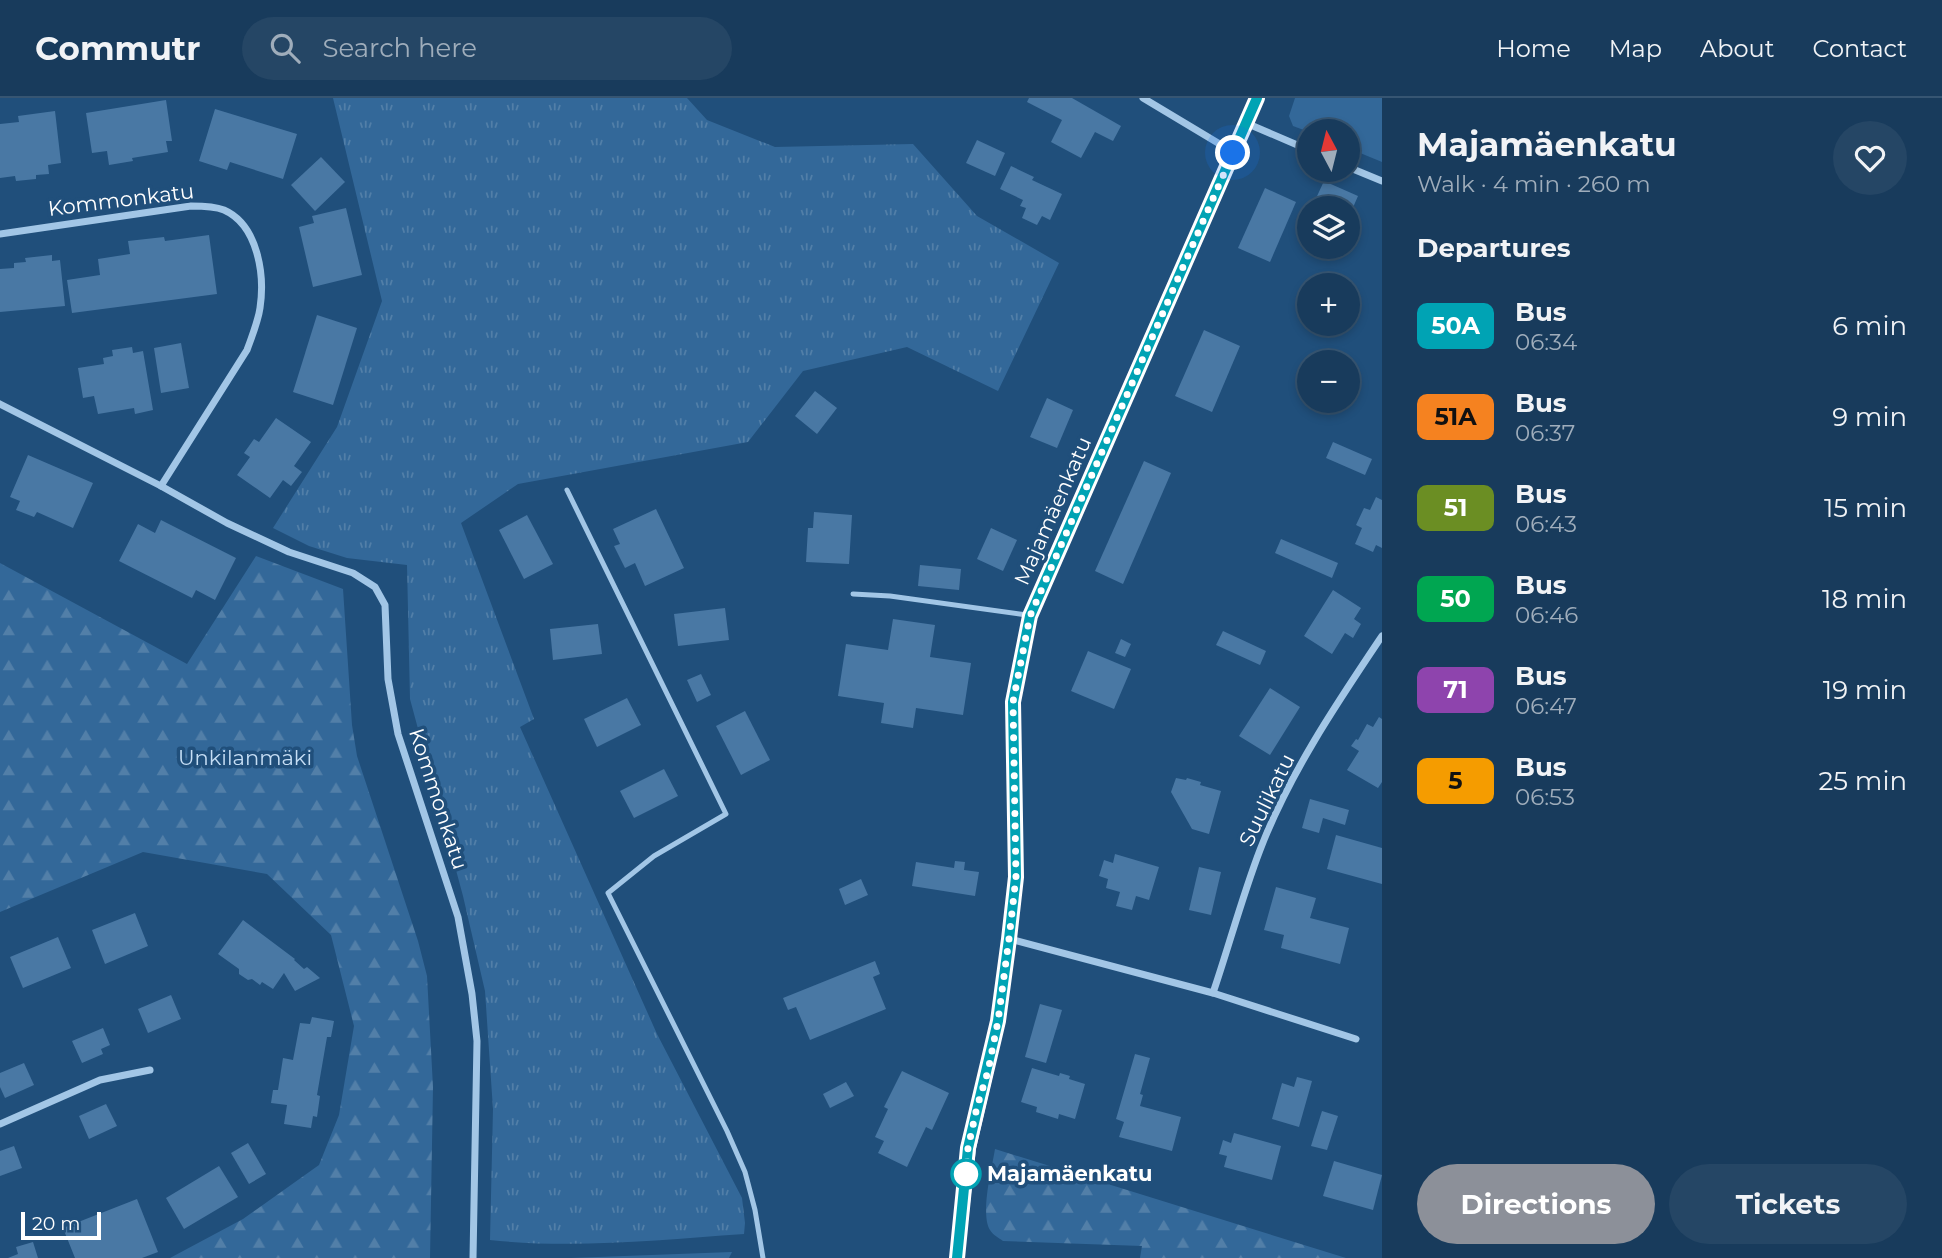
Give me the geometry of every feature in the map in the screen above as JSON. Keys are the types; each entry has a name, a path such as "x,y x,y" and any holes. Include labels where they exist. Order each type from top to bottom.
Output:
{"street":[{"path":"1143,98 1233,153"},
{"name":"Majamäenkatu","path":"957,1258 968,1148 998,1021 1009,939 1016,877 1013,702 1030,616 1257,98"},
{"path":"1247,123 1297,145"},
{"path":"1360,172 1382,181"},
{"name":"Kommonkatu","path":"0,234 191,206 209,206 225,210 248,230 262,286 260,309 247,350 161,486"},
{"name":"Kommonkatu","path":"0,404 161,486 227,523 289,552 353,573 375,587 385,605 388,679 398,734 458,917 472,994 477,1041 473,1258"},
{"name":"Suulikatu","path":"1213,993 1261,850 1280,805 1321,732 1382,636"},
{"path":"1009,939 1213,993 1356,1039"},
{"path":"0,1124 100,1080 150,1070"}],"lane":[{"path":"567,490 726,814 654,856 608,893 745,1172 755,1210 762,1258"},
{"path":"853,594 890,596 1030,616"}],"green space":[{"path":"333,98 687,98 707,120 775,147 913,144 977,216 1059,263 998,391 907,347 803,371 748,442 518,484 461,523 534,719 520,727 657,1034 742,1198 744,1234 585,1244 490,1240 493,1109 485,991 463,896 410,699 407,565 347,558 309,546 273,528 337,427 382,301"},
{"path":"1295,98 1382,98 1382,162 1360,153 1360,119 1297,119 1297,128 1293,126 1289,116"},
{"name":"Unkilanmäki","path":"256,556 343,589 352,725 357,756 427,976 433,1087 430,1258 170,1258 243,1219 319,1165 339,1115 354,1026 331,935 267,874 143,852 0,912 0,563 187,664"},
{"path":"995,1149 1346,1258 1140,1258 1142,1246 1003,1241 990,1230 986,1213"},
{"path":"732,1252 729,1258 571,1258"}],"building":[{"path":"1029,98 1072,98 1121,126 1113,141 1095,132 1081,158 1051,142 1062,120 1027,102"},
{"path":"166,100 172,141 166,141 168,152 109,165 107,151 92,153 86,113"},
{"path":"215,109 297,134 283,179 230,162 227,170 199,161"},
{"path":"55,111 61,163 48,165 49,174 36,175 36,179 16,181 15,176 0,178 0,124 19,122 18,116"},
{"path":"977,140 1005,153 995,176 966,163"},
{"path":"321,157 345,182 315,211 291,185"},
{"path":"1011,166 1034,177 1032,180 1062,194 1050,220 1042,216 1037,225 1022,218 1026,208 1020,206 1023,200 1000,189"},
{"path":"1324,182 1326,182 1358,196 1317,196"},
{"path":"1265,188 1296,202 1270,262 1238,248"},
{"path":"346,208 362,275 313,287 299,227 314,223 312,216"},
{"path":"209,235 217,294 72,313 67,280 100,275 98,259 130,254 128,241 164,237 165,241"},
{"path":"52,255 52,261 60,260 65,306 0,312 0,269 14,268 14,263 26,262 25,258"},
{"path":"317,315 357,328 333,405 293,392"},
{"path":"1204,330 1240,346 1212,412 1175,396"},
{"path":"181,343 189,388 161,393 154,348"},
{"path":"132,347 133,353 143,351 153,410 135,414 134,408 98,414 94,396 83,398 78,368 104,364 103,358 113,356 112,350"},
{"path":"815,391 837,408 817,434 795,416"},
{"path":"1047,398 1073,410 1057,448 1030,437"},
{"path":"276,418 311,442 294,466 302,472 291,486 283,480 270,498 237,475 250,457 244,453 254,439 259,442"},
{"path":"1333,442 1372,459 1365,475 1326,458"},
{"path":"28,455 93,483 73,528 37,512 34,517 16,510 20,501 10,497"},
{"path":"1144,461 1171,473 1123,584 1095,571"},
{"path":"1376,497 1382,500 1382,548 1376,545 1373,552 1355,544 1362,528 1356,525 1364,508 1370,510"},
{"path":"656,509 684,568 645,586 635,563 625,568 614,546 620,544 613,529"},
{"path":"814,512 852,515 849,564 806,562 808,528 813,528"},
{"path":"527,515 553,564 524,579 499,530"},
{"path":"161,520 236,558 215,600 196,590 192,598 119,561 138,524 155,533"},
{"path":"991,528 1017,540 1003,571 977,559"},
{"path":"1281,539 1338,563 1332,578 1275,553"},
{"path":"920,565 961,569 959,590 918,586"},
{"path":"1333,590 1361,608 1354,619 1361,624 1353,638 1345,633 1332,654 1304,636"},
{"path":"725,608 729,640 678,646 674,614"},
{"path":"893,619 935,625 930,657 971,663 963,715 916,708 913,728 881,723 884,703 838,696 846,644 888,650"},
{"path":"598,624 602,654 553,660 550,629"},
{"path":"1223,631 1266,651 1260,665 1216,645"},
{"path":"1121,639 1131,644 1125,657 1115,653"},
{"path":"1088,651 1131,669 1114,709 1071,691"},
{"path":"701,674 711,695 697,702 687,680"},
{"path":"1270,688 1300,707 1270,755 1239,736"},
{"path":"627,698 641,725 597,747 584,719"},
{"path":"745,711 770,760 741,775 716,726"},
{"path":"1379,717 1382,719 1382,782 1378,788 1347,770 1359,751 1351,746 1358,740 1367,724 1373,727"},
{"path":"664,769 678,796 634,818 620,791"},
{"path":"1176,778 1201,782 1200,785 1221,791 1209,834 1192,829 1171,792"},
{"path":"1310,799 1349,810 1345,825 1323,818 1319,833 1302,828"},
{"path":"1336,835 1382,848 1382,884 1327,869"},
{"path":"1115,854 1159,867 1149,900 1136,896 1132,910 1116,906 1120,892 1106,888 1108,879 1099,876 1104,860 1113,863"},
{"path":"955,861 965,862 964,870 979,872 975,896 912,886 916,862 954,868"},
{"path":"1199,867 1221,872 1211,915 1189,910"},
{"path":"861,879 868,895 845,905 839,889"},
{"path":"1276,887 1316,898 1310,918 1349,928 1340,964 1281,948 1284,935 1264,930"},
{"path":"135,913 148,946 105,964 92,930"},
{"path":"243,920 295,959 304,969 307,967 320,978 295,991 284,973 273,989 239,974 239,969 218,954"},
{"path":"58,937 71,968 23,988 10,957"},
{"path":"875,961 880,974 873,977 886,1009 810,1040 796,1007 788,1010 783,998"},
{"path":"171,995 181,1019 148,1033 138,1009"},
{"path":"1040,1004 1062,1010 1046,1063 1025,1057"},
{"path":"312,1017 334,1021 331,1037 327,1037 317,1095 320,1096 317,1117 313,1116 311,1128 284,1124 287,1105 271,1103 273,1090 278,1090 283,1058 293,1060 300,1023 310,1024"},
{"path":"103,1028 110,1045 101,1049 103,1054 82,1063 72,1041"},
{"path":"1135,1054 1150,1058 1140,1094 1143,1095 1140,1106 1181,1117 1172,1151 1119,1137 1124,1122 1116,1119"},
{"path":"24,1063 34,1085 5,1098 0,1087 0,1073"},
{"path":"1032,1068 1059,1076 1060,1073 1070,1076 1069,1079 1085,1084 1075,1119 1059,1114 1058,1119 1036,1112 1037,1107 1021,1102"},
{"path":"902,1071 949,1093 932,1130 926,1127 907,1167 878,1153 884,1141 875,1137 888,1109 884,1107"},
{"path":"1297,1077 1312,1081 1299,1127 1272,1119 1282,1083 1294,1087"},
{"path":"846,1082 854,1096 830,1108 823,1094"},
{"path":"106,1104 117,1126 89,1139 79,1116"},
{"path":"1322,1111 1338,1116 1327,1150 1311,1146"},
{"path":"1234,1133 1281,1146 1272,1180 1224,1167 1227,1156 1219,1154 1223,1140 1231,1143"},
{"path":"248,1143 266,1174 249,1184 231,1153"},
{"path":"14,1146 22,1168 0,1176 0,1151"},
{"path":"1334,1161 1382,1175 1373,1210 1323,1196"},
{"path":"219,1166 238,1197 184,1229 166,1198"},
{"path":"137,1199 158,1252 142,1258 75,1258 63,1228"},
{"path":"33,1242 38,1258 8,1258 18,1254 16,1247"}],"bus line":[{"name":"50A","path":"957,1258 968,1148 998,1021 1009,939 1016,877 1013,702 1030,616 1257,98"}],"place":[{"name":"Majamäenkatu","path":"966,1174"}],"route":[{"path":"966,1174 968,1148 998,1021 1009,939 1016,877 1013,702 1030,616 1233,153"}]}
